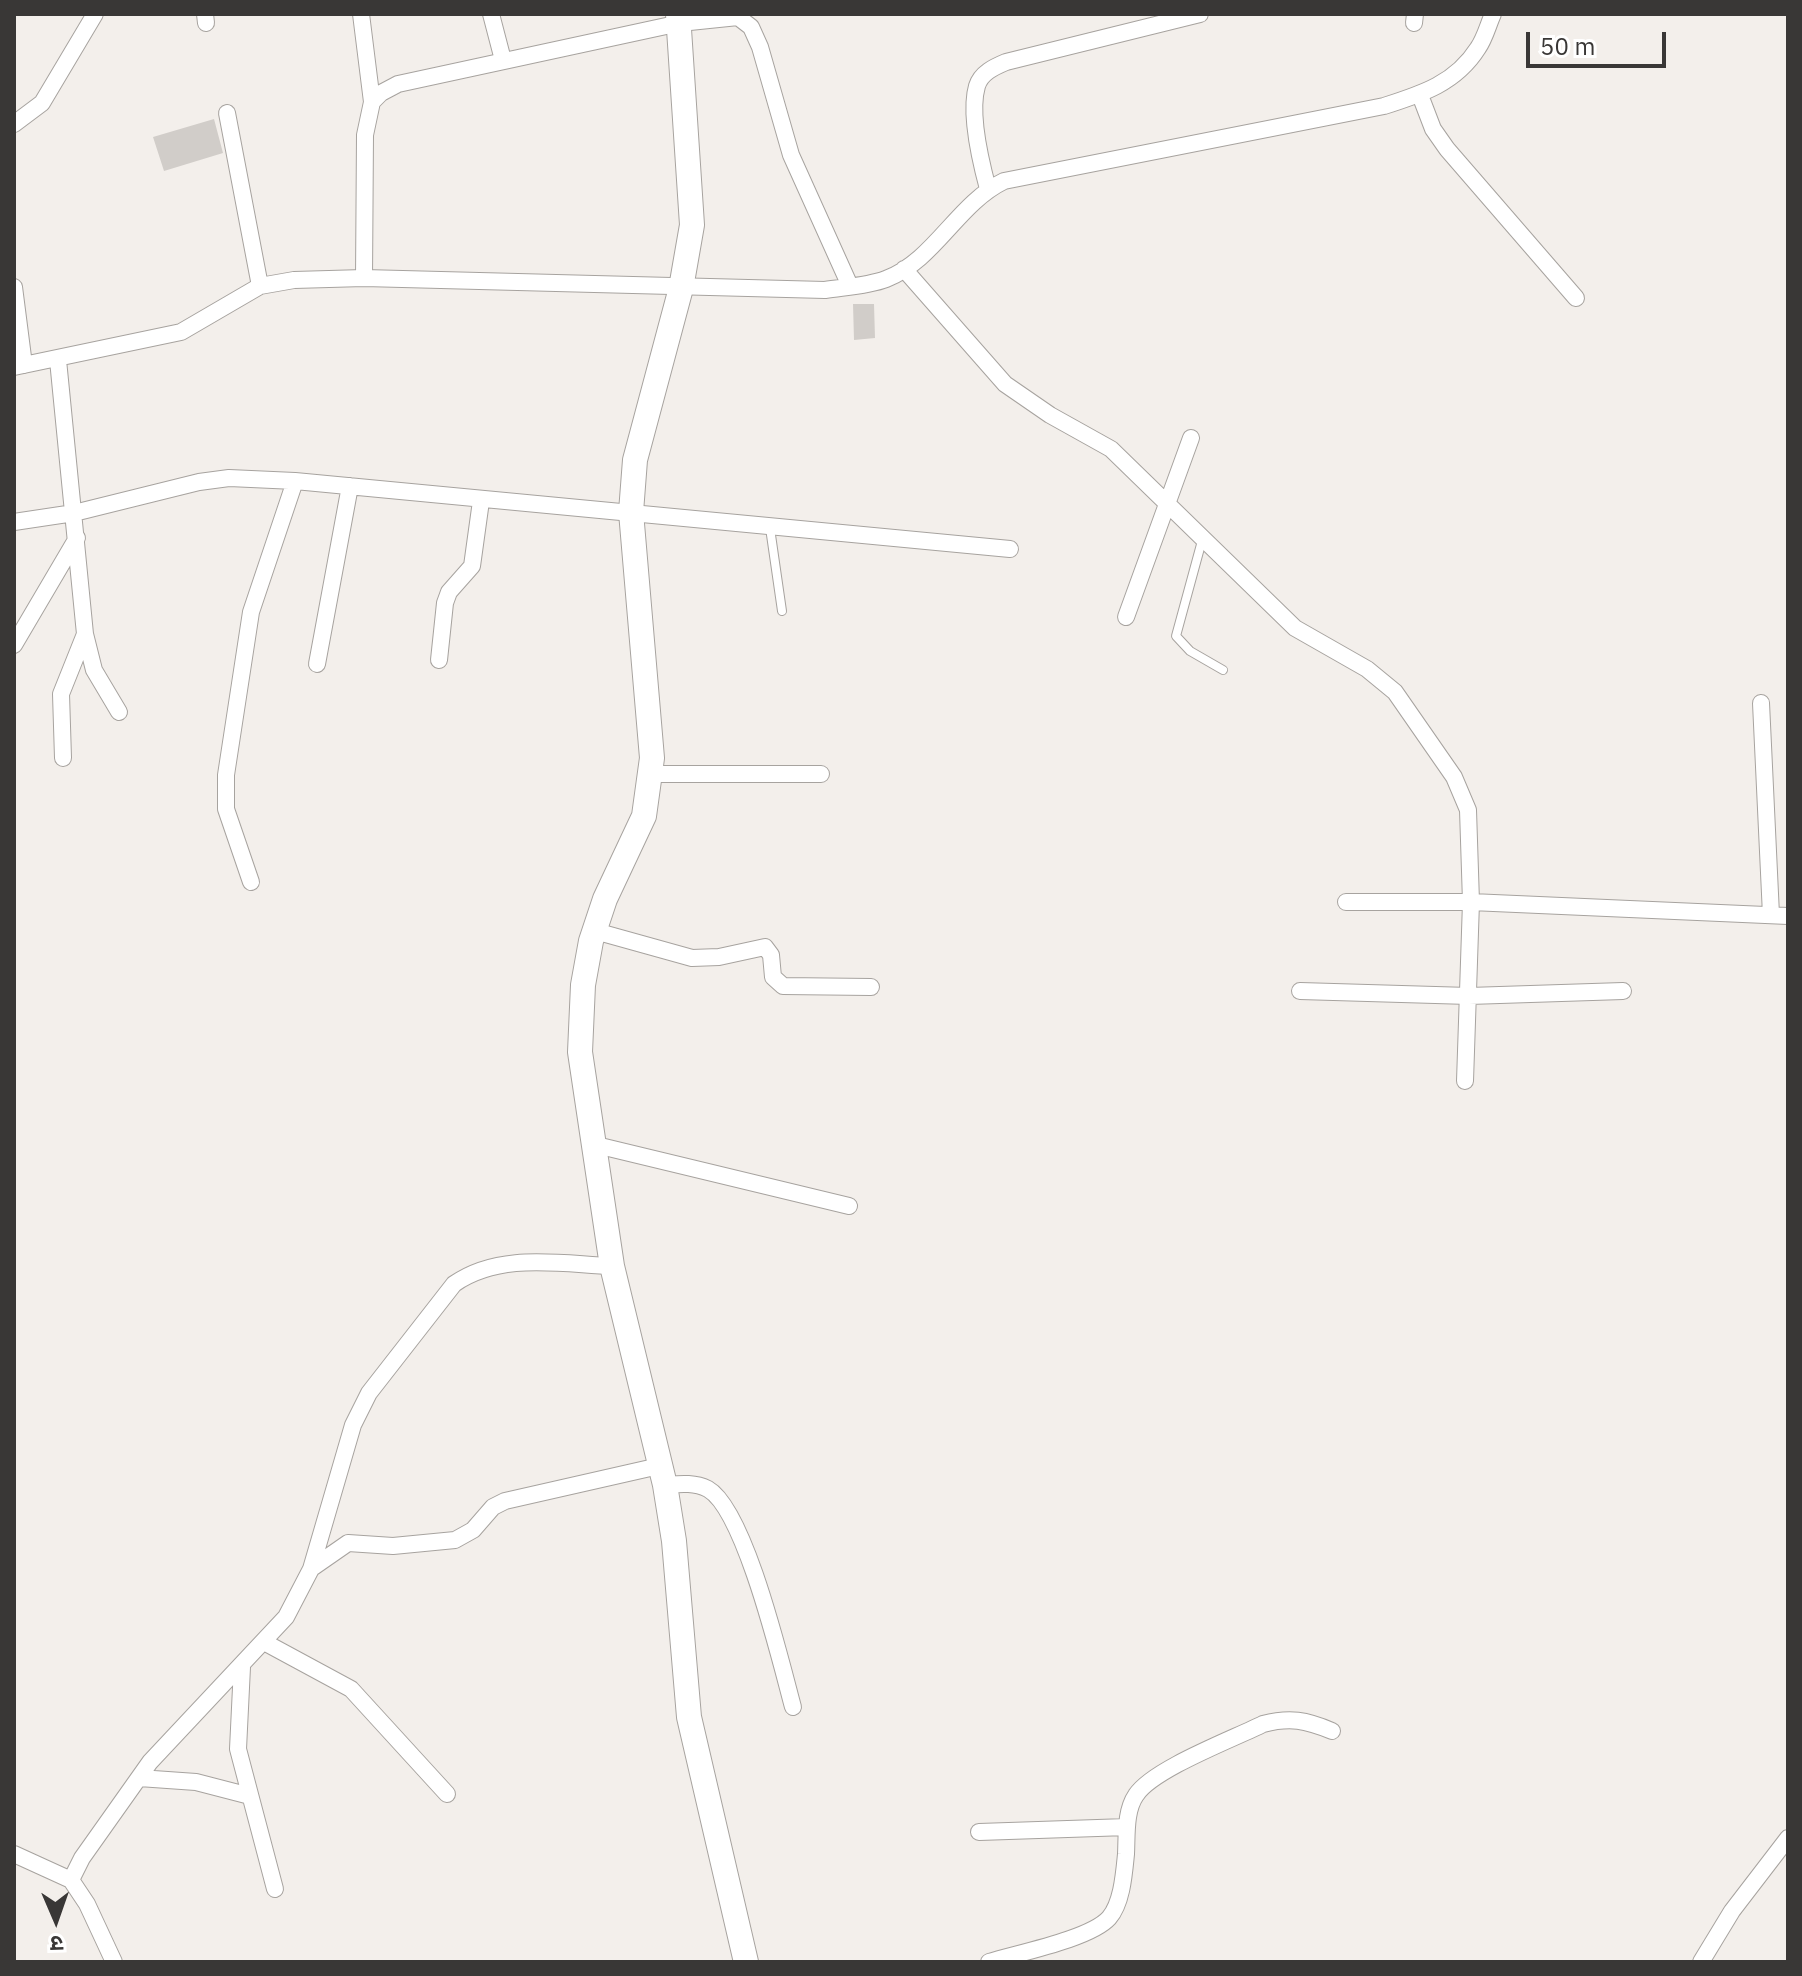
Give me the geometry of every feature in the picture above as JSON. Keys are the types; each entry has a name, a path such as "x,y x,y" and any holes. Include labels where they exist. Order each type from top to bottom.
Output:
{"street":[{"path":"14,124 42,103 95,14"},
{"path":"361,14 372,102 365,135 364,278"},
{"path":"491,14 503,60"},
{"path":"988,189 979,154 976,99 977,86 983,75 1006,62 1200,14"},
{"path":"14,287 19,366 181,332 260,286 294,280 364,278 825,290 885,280 904,269 988,189 1004,181 1384,106 1420,95 1462,70 1480,46 1493,14"},
{"path":"372,102 398,84 679,19 738,17 751,27 791,155 850,286"},
{"path":"679,19 692,199 688,258 635,460 631,512 650,774 644,816 595,931 583,985 580,1052 612,1266 662,1476 674,1541 689,1717 746,1962"},
{"path":"1420,95 1433,129 1447,149 1576,298"},
{"path":"227,113 260,286"},
{"path":"904,269 1005,384 1050,415 1111,449 1295,628 1367,669 1395,692 1463,793 1468,810 1471,902 1465,1081"},
{"path":"58,360 85,634 94,670 119,712"},
{"path":"1126,617 1191,438"},
{"path":"14,522 74,513 199,482 229,478 295,481 1010,549"},
{"path":"251,882 226,809 226,775 254,600 295,481"},
{"path":"317,664 350,486"},
{"path":"439,660 445,603 449,592 472,566 481,501"},
{"path":"14,645 77,538"},
{"path":"63,758 61,694 85,634"},
{"path":"1346,902 1471,902 1780,915 1761,703"},
{"path":"650,774 821,774"},
{"path":"595,931 692,958 719,957 765,947 771,955 773,977 783,986 871,987"},
{"path":"1300,991 1469,996 1623,991"},
{"path":"592,1144 849,1206"},
{"path":"71,1880 82,1858 139,1778 182,1725 242,1667 286,1617 311,1569 340,1464 369,1393 454,1284 469,1273 513,1262 612,1266"},
{"path":"311,1569 348,1543 393,1546 455,1540 473,1530 493,1507 505,1501 662,1476 692,1484 709,1490 719,1500 738,1535 765,1606 793,1707"},
{"path":"264,1642 351,1689 447,1794"},
{"path":"242,1667 238,1749 275,1889"},
{"path":"989,1962 1090,1931 1110,1917 1119,1895 1127,1827 1135,1795 1150,1779 1263,1724 1302,1719 1332,1731"},
{"path":"139,1778 196,1782 250,1796"},
{"path":"979,1832 1127,1827"},
{"path":"1701,1962 1732,1911 1788,1838"},
{"path":"14,1854 71,1880 87,1904 114,1962"}],"lane":[{"path":"770,528 782,611"},
{"path":"1203,537 1176,627 1180,643 1223,670"}],"building":[{"path":"214,119 223,153 164,171 153,137"},
{"path":"853,304 874,304 875,338 854,340"}]}
